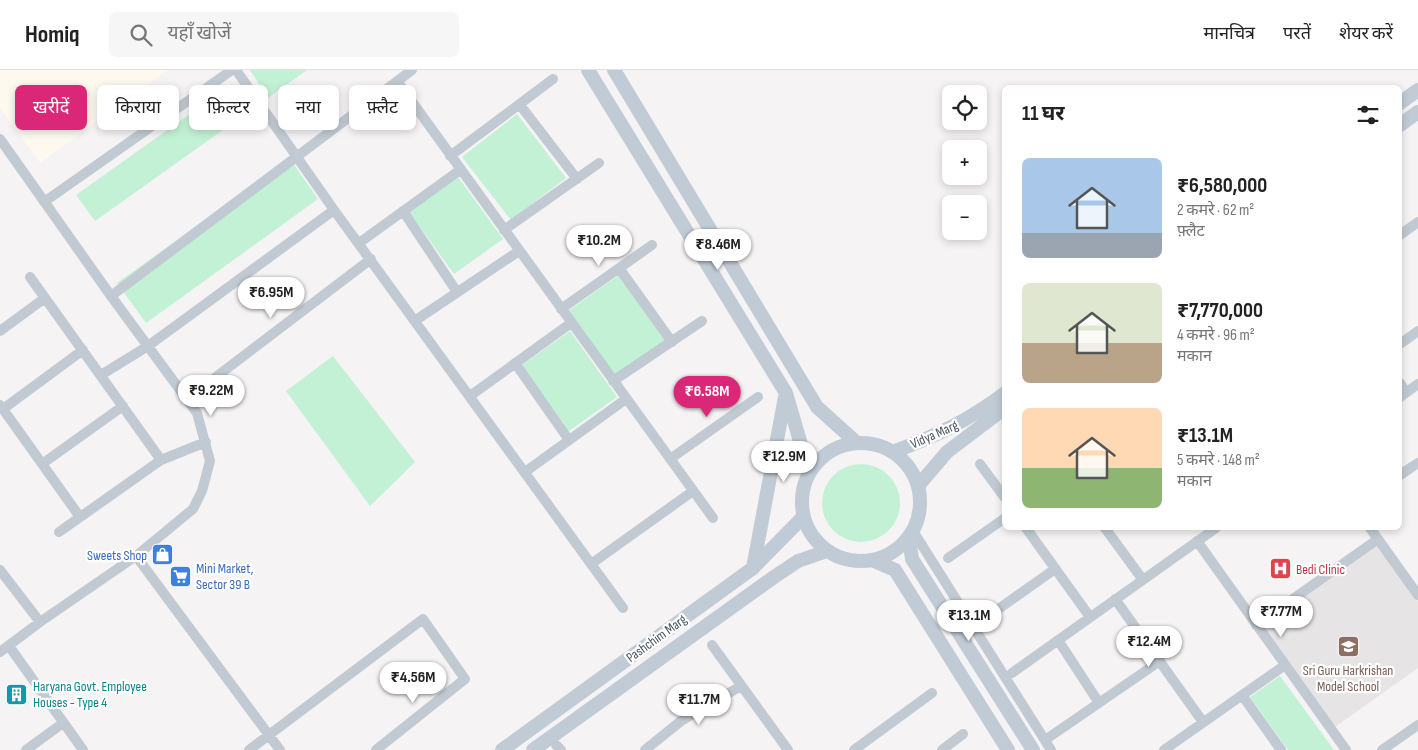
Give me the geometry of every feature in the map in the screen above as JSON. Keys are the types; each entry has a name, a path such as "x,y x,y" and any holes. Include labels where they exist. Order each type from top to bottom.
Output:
{"main road":[{"path":"588,70 786,393 809,472"},
{"path":"614,70 817,407 857,443"},
{"path":"1402,102 1418,90"},
{"path":"1402,124 1418,112"},
{"path":"753,568 786,393"},
{"name":"Vidya Marg","path":"892,452 916,444 974,416 1002,395"},
{"path":"918,486 947,452 1002,410"},
{"name":"Vidya Marg","path":"857,443 881,446 892,452 908,467 918,486 920,508 911,534 899,548 886,556 872,560 844,559 827,551 816,542 808,530 803,517 801,502 803,486 809,472 822,457 838,447 857,443"},
{"name":"Pashchim Marg","path":"502,750 753,568 803,517"},
{"path":"911,534 912,559 1033,750"},
{"name":"Pashchim Marg","path":"533,750 774,576 798,561 827,551"},
{"path":"872,560 894,570 1008,750"}],"street":[{"path":"44,202 232,70"},
{"path":"236,70 334,210 416,320 622,608"},
{"path":"111,296 412,70"},
{"path":"450,156 554,79"},
{"path":"397,80 460,170 713,518"},
{"path":"520,104 578,179"},
{"path":"0,139 111,296 197,413 210,462 202,492 193,509 136,556 0,652"},
{"path":"504,230 599,163"},
{"path":"359,243 460,170"},
{"path":"101,375 148,346 334,210"},
{"path":"403,211 457,292"},
{"path":"1402,234 1418,222"},
{"path":"561,309 652,245"},
{"path":"416,320 519,251"},
{"path":"187,399 371,259"},
{"path":"619,268 672,342"},
{"path":"30,278 161,460"},
{"path":"0,330 45,298"},
{"path":"614,381 702,321"},
{"path":"470,396 571,323"},
{"path":"1402,343 1418,331"},
{"path":"80,517 1,407 83,350"},
{"path":"516,363 569,440"},
{"path":"1403,394 1418,384"},
{"path":"670,459 758,398"},
{"path":"525,472 626,399"},
{"path":"42,464 123,406"},
{"path":"59,532 161,460 206,442"},
{"path":"980,464 1002,494"},
{"path":"1402,474 1418,464"},
{"path":"591,564 693,491"},
{"path":"948,558 1002,520"},
{"path":"1027,530 1090,617"},
{"path":"1106,530 1143,580"},
{"path":"1012,673 1213,530"},
{"path":"1371,530 1418,595"},
{"path":"911,534 1052,750"},
{"path":"1256,625 1378,539"},
{"path":"1196,541 1346,750"},
{"path":"136,556 280,750"},
{"path":"983,620 1055,569"},
{"path":"0,570 40,622"},
{"path":"1115,599 1203,722"},
{"path":"249,750 423,619 466,679 376,750"},
{"path":"1058,640 1099,703"},
{"path":"712,645 788,750"},
{"path":"10,646 83,750"},
{"path":"1045,740 1160,661"},
{"path":"1164,750 1285,665"},
{"path":"645,750 682,721 741,686"},
{"path":"854,750 932,693"},
{"path":"1242,695 1281,750"},
{"path":"26,750 63,723"},
{"path":"1382,750 1418,724"},
{"path":"942,750 963,734"}],"shaded area":[{"path":"0,70 168,70 147,85 97,85 97,122 87,129 87,85 15,85 15,129 0,108"},
{"path":"16,130 85,130 40,163"},
{"name":"Sri Guru Harkrishan Model School","path":"1377,544 1418,601 1418,668 1335,727 1264,626"}],"green space":[{"path":"250,70 307,70 286,85 278,85 278,91 268,98 268,85 260,85"},
{"path":"517,114 566,178 511,220 462,157"},
{"path":"189,115 189,130 223,130 95,221 76,195 167,130 179,130 179,122"},
{"path":"290,159 318,199 146,323 117,283"},
{"path":"458,177 503,239 454,274 409,212"},
{"path":"619,275 666,340 615,376 568,311"},
{"path":"570,331 617,397 569,431 522,365"},
{"path":"333,356 415,462 370,506 286,391"},
{"path":"853,464 869,464 883,470 894,481 900,495 900,511 894,525 883,536 869,542 853,542 839,536 828,525 822,511 822,495 828,481 839,470"},
{"path":"1280,676 1334,750 1288,750 1250,697"}],"place":[{"name":"Sweets Shop","path":"163,555"},
{"name":"Bedi Clinic","path":"1280,569"},
{"name":"Mini Market, Sector 39 B","path":"180,576"},
{"name":"Sri Guru Harkrishan Model School","path":"1348,647"},
{"name":"Haryana Govt. Employee Houses - Type 4","path":"17,694"}]}
